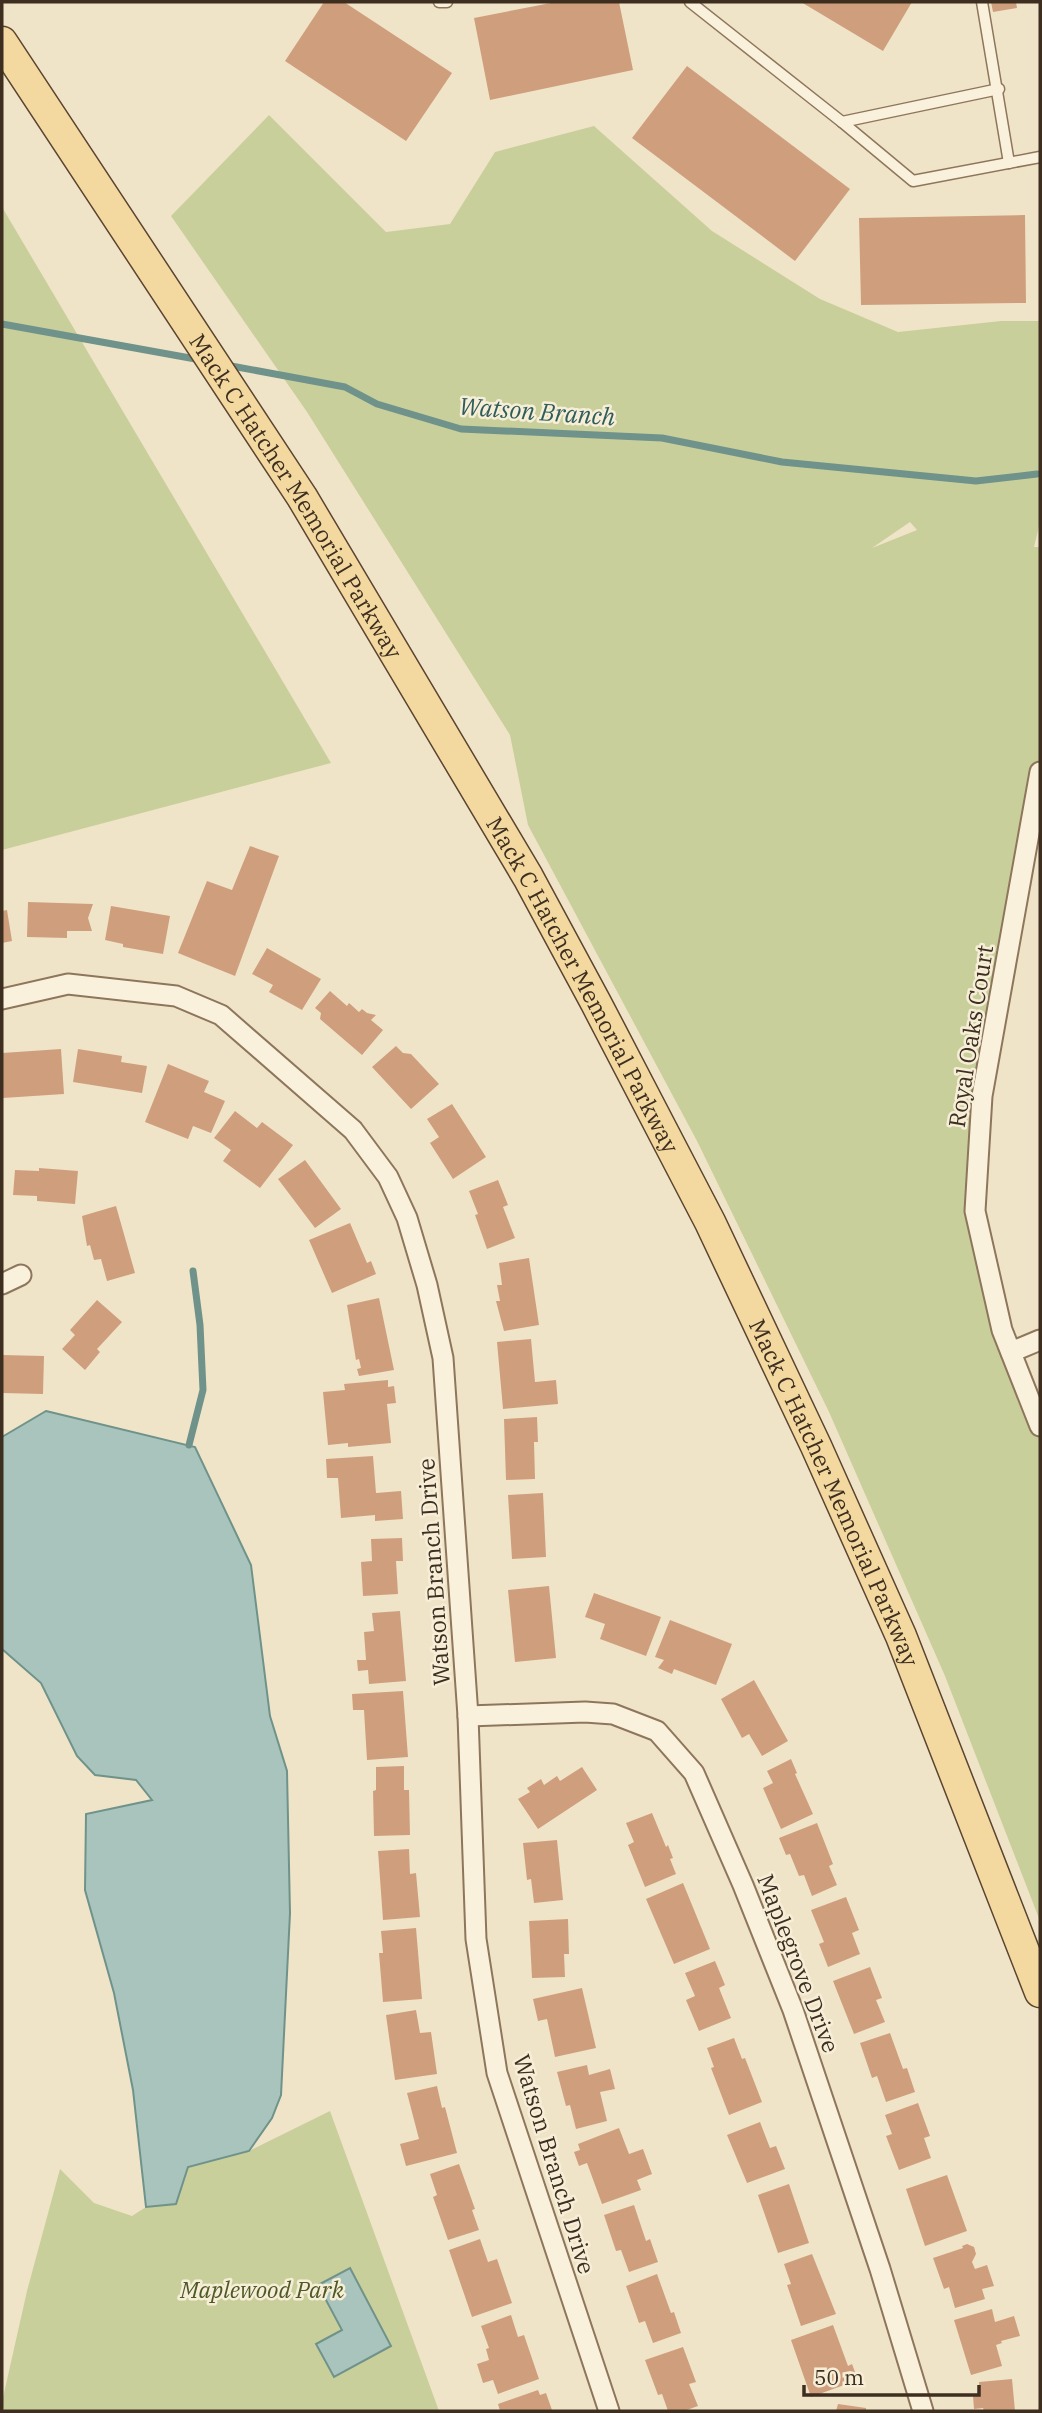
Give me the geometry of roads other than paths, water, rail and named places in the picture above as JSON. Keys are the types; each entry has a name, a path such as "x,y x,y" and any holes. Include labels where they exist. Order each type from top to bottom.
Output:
{"main road":[{"name":"Mack C Hatcher Memorial Parkway","path":"2,42 302,497 528,877 710,1222 816,1446 901,1636 1040,1992"}],"street":[{"name":"Royal Oaks Court","path":"1040,772 982,1096 975,1211 1002,1330 1040,1426"},
{"name":"Watson Branch Drive","path":"2,999 68,984 176,996 221,1015 354,1130 388,1177 407,1218 427,1285 443,1358 468,1716 476,1939 497,2073 609,2411"},
{"path":"2,1284 21,1275"},
{"path":"1011,1352 1040,1340"},
{"name":"Maplegrove Drive","path":"468,1716 585,1712 613,1714 657,1731 694,1773 743,1885 797,2022 876,2255 923,2411"}],"lane":[{"path":"439,2 447,2"},
{"path":"690,2 913,181 1040,157"},
{"path":"982,2 999,89 1009,163"},
{"path":"842,122 999,89"}],"water":[{"path":"46,1411 195,1447 251,1565 270,1716 287,1771 290,1913 281,2095 272,2118 249,2151 188,2167 176,2204 146,2207 133,2090 114,1993 85,1890 86,1814 152,1800 136,1780 95,1775 77,1756 41,1683 2,1649 2,1437"},
{"path":"350,2268 391,2346 334,2377 316,2344 342,2330 318,2285"}],"waterway":[{"name":"Watson Branch","path":"2,324 201,360"},
{"name":"Watson Branch","path":"226,365 345,387 377,404 461,429 662,438 782,462 976,481 1037,474"},
{"path":"189,1445 203,1390 200,1325 193,1271"}],"park label":[{"name":"Maplewood Park","path":"262,2289"}]}
